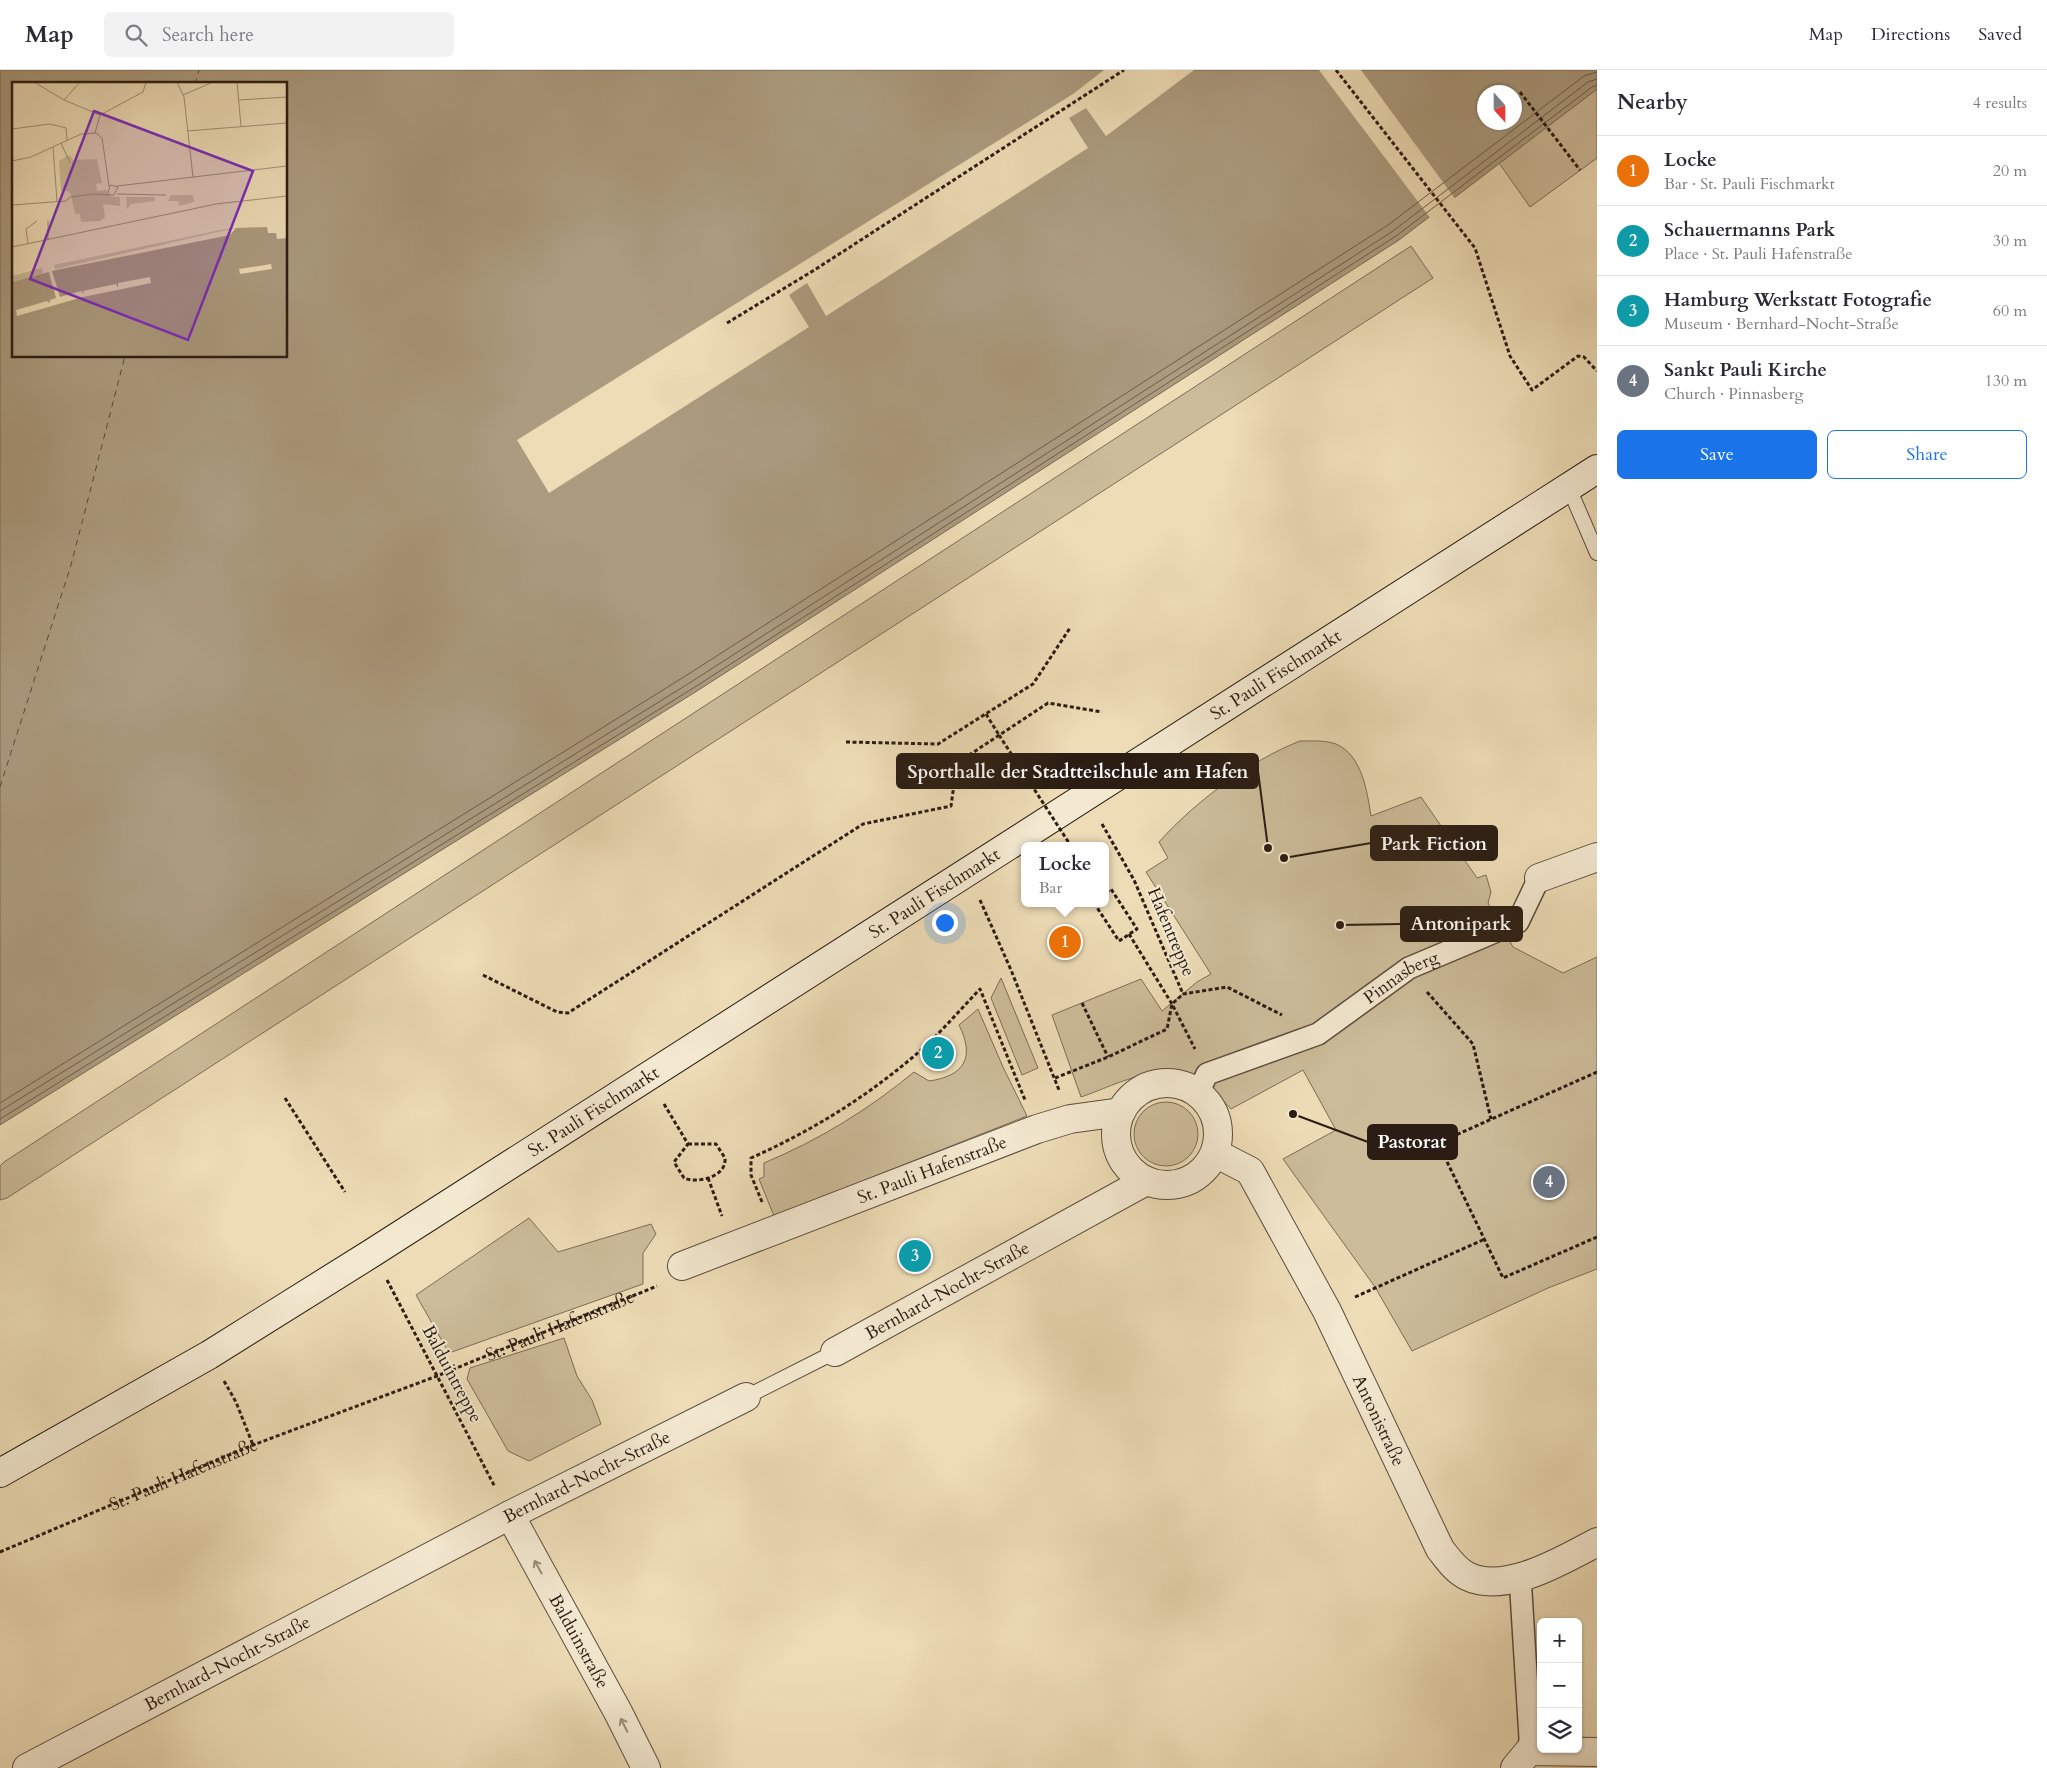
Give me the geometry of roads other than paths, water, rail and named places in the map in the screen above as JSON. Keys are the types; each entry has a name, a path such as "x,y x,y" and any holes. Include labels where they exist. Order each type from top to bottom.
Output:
{"street":[{"name":"St. Pauli Fischmarkt","path":"0,1473 210,1354 372,1253 1597,469"},
{"name":"Pinnasberg","path":"1202,1084 1318,1034 1409,968 1518,922 1539,878 1597,858"},
{"path":"1170,1083 1185,1086 1202,1084 1209,1105 1217,1120 1218,1136 1215,1152 1206,1167 1194,1178 1178,1184 1162,1185 1146,1181 1132,1172 1122,1159 1117,1144 1116,1127 1121,1112 1129,1099 1141,1090 1155,1084 1170,1083"},
{"name":"St. Pauli Hafenstraße","path":"682,1266 1037,1129 1070,1119 1121,1112"},
{"name":"Antonistraße","path":"1215,1152 1250,1171 1327,1310 1440,1549 1452,1565 1466,1576 1486,1582 1508,1581 1564,1559 1597,1542"},
{"name":"Bernhard-Nocht-Straße","path":"835,1352 1146,1181"},
{"name":"Bernhard-Nocht-Straße","path":"27,1768 510,1515 746,1397"},
{"name":"Balduinstraße","path":"510,1515 618,1712 646,1768"},
{"path":"1520,1576 1530,1738 1522,1759 1597,1752"}],"lane":[{"path":"1569,488 1597,554"},
{"name":"Bernhard-Nocht-Straße","path":"746,1397 835,1352"}],"water":[{"path":"0,70 1597,70 1597,89 1399,240 697,691 0,1125"}],"place":[{"name":"Sporthalle der Stadtteilschule am Hafen","path":"1268,848"},
{"name":"Park Fiction","path":"1284,858"},
{"name":"Antonipark","path":"1340,925"},
{"name":"Locke","path":"1065,942"},
{"name":"Schauermanns Park","path":"938,1053"},
{"name":"Pastorat","path":"1293,1114"},
{"name":"Sankt Pauli Kirche","path":"1549,1182"},
{"name":"Hamburg Werkstatt Fotografie","path":"915,1256"}]}
